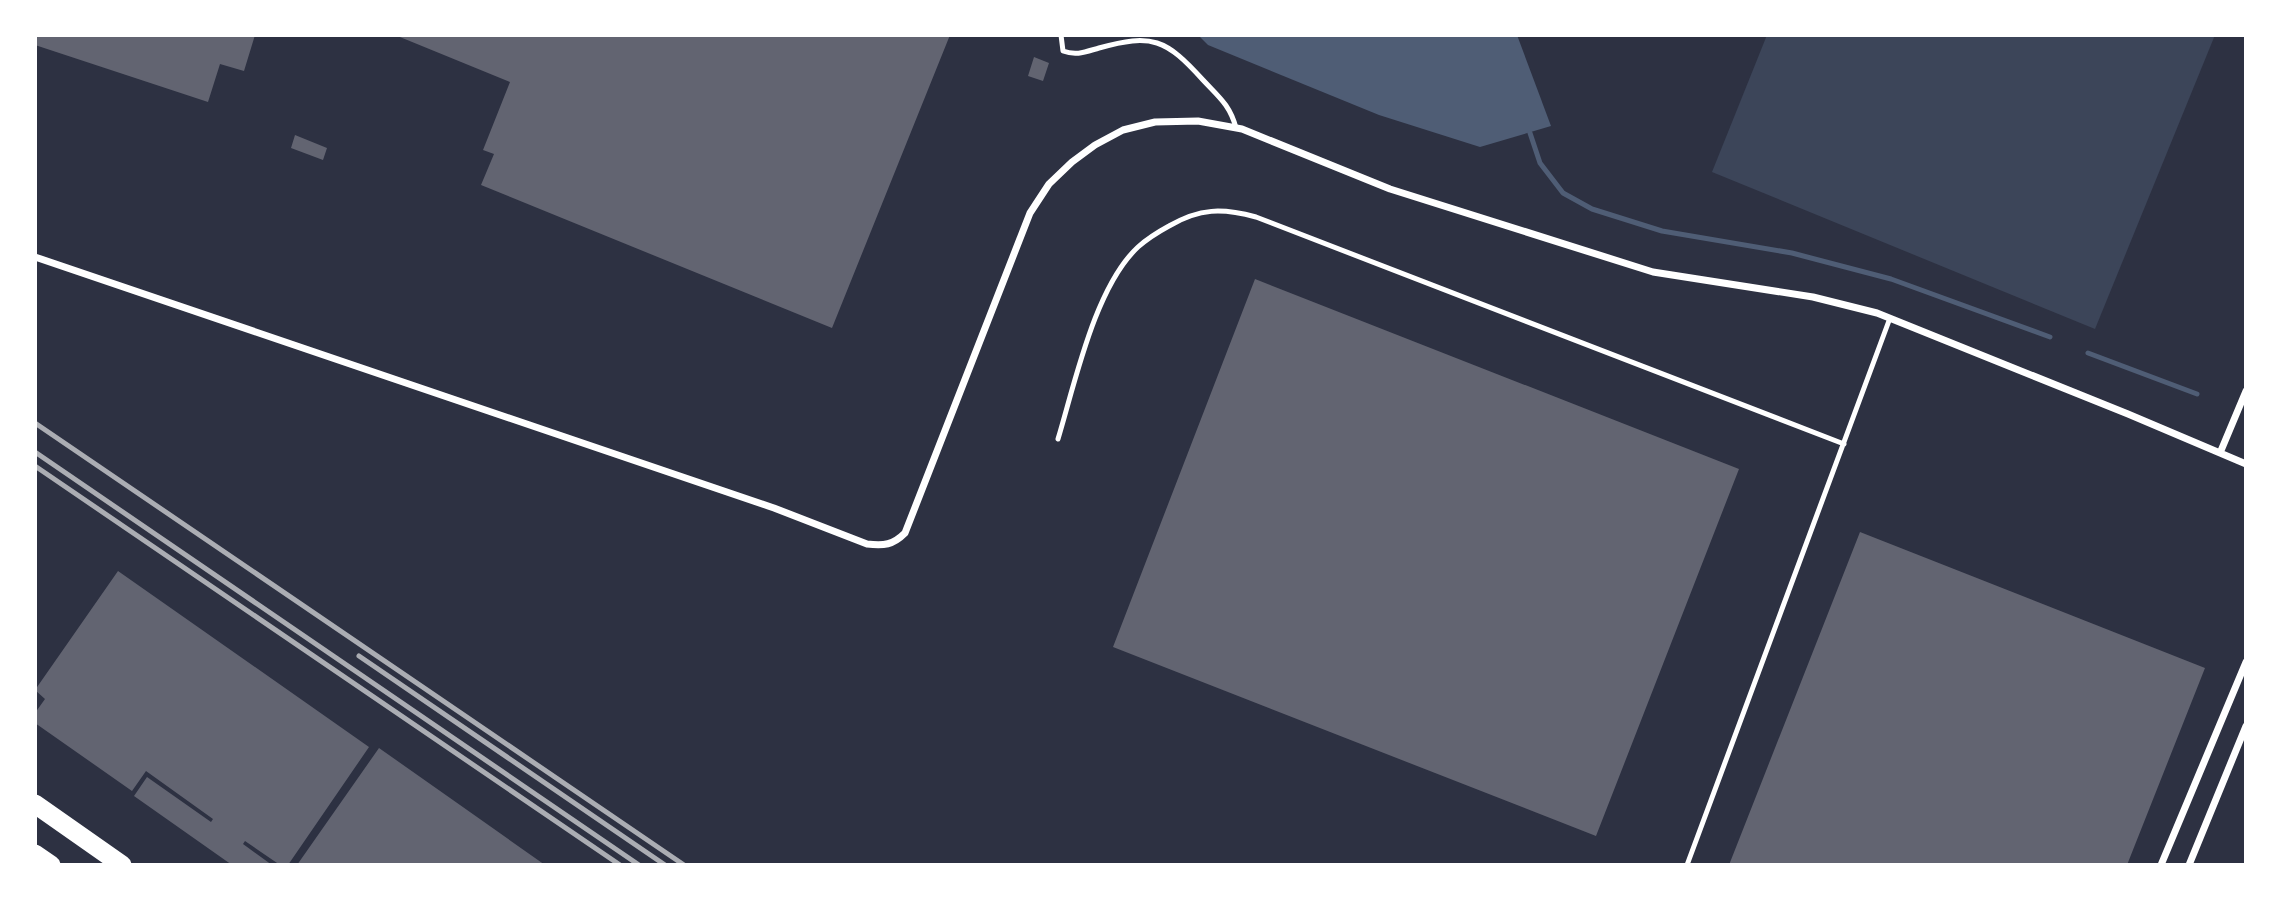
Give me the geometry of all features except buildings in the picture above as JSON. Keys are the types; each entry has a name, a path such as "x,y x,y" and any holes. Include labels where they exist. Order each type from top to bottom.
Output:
{"highway":[{"path":"35,804 122,865"},
{"path":"35,853 51,865"}],"street":[{"path":"35,257 774,508 867,544 883,546 895,542 905,533 916,510 1030,213 1049,184 1072,162 1124,130 1155,122 1198,121 1236,128 1390,189 1653,272 1813,297 1890,318 2246,464"},
{"path":"2220,453 2246,391"},
{"path":"2161,865 2246,662"},
{"path":"2189,865 2246,726"}],"lane":[{"path":"1061,35 1063,51 1074,55 1128,40 1143,40 1169,47 1182,57 1231,111 1236,128"},
{"path":"1058,439 1090,333 1115,274 1138,247 1186,216 1209,211 1232,211 1256,217 1843,444"},
{"path":"1687,865 1890,318"}],"shaded area":[{"path":"1198,35 1517,35 1551,126 1480,147 1379,115 1208,45"},
{"path":"1767,35 2215,35 2095,329 1712,172"}],"waterway":[{"path":"1530,133 1540,163 1563,193 1592,209 1662,231 1792,253 1891,279 2050,337"},
{"path":"2088,353 2197,394"}],"railway":[{"path":"35,423 684,865"},
{"path":"35,452 639,865"},
{"path":"35,466 620,865"},
{"path":"359,656 665,865"}]}
